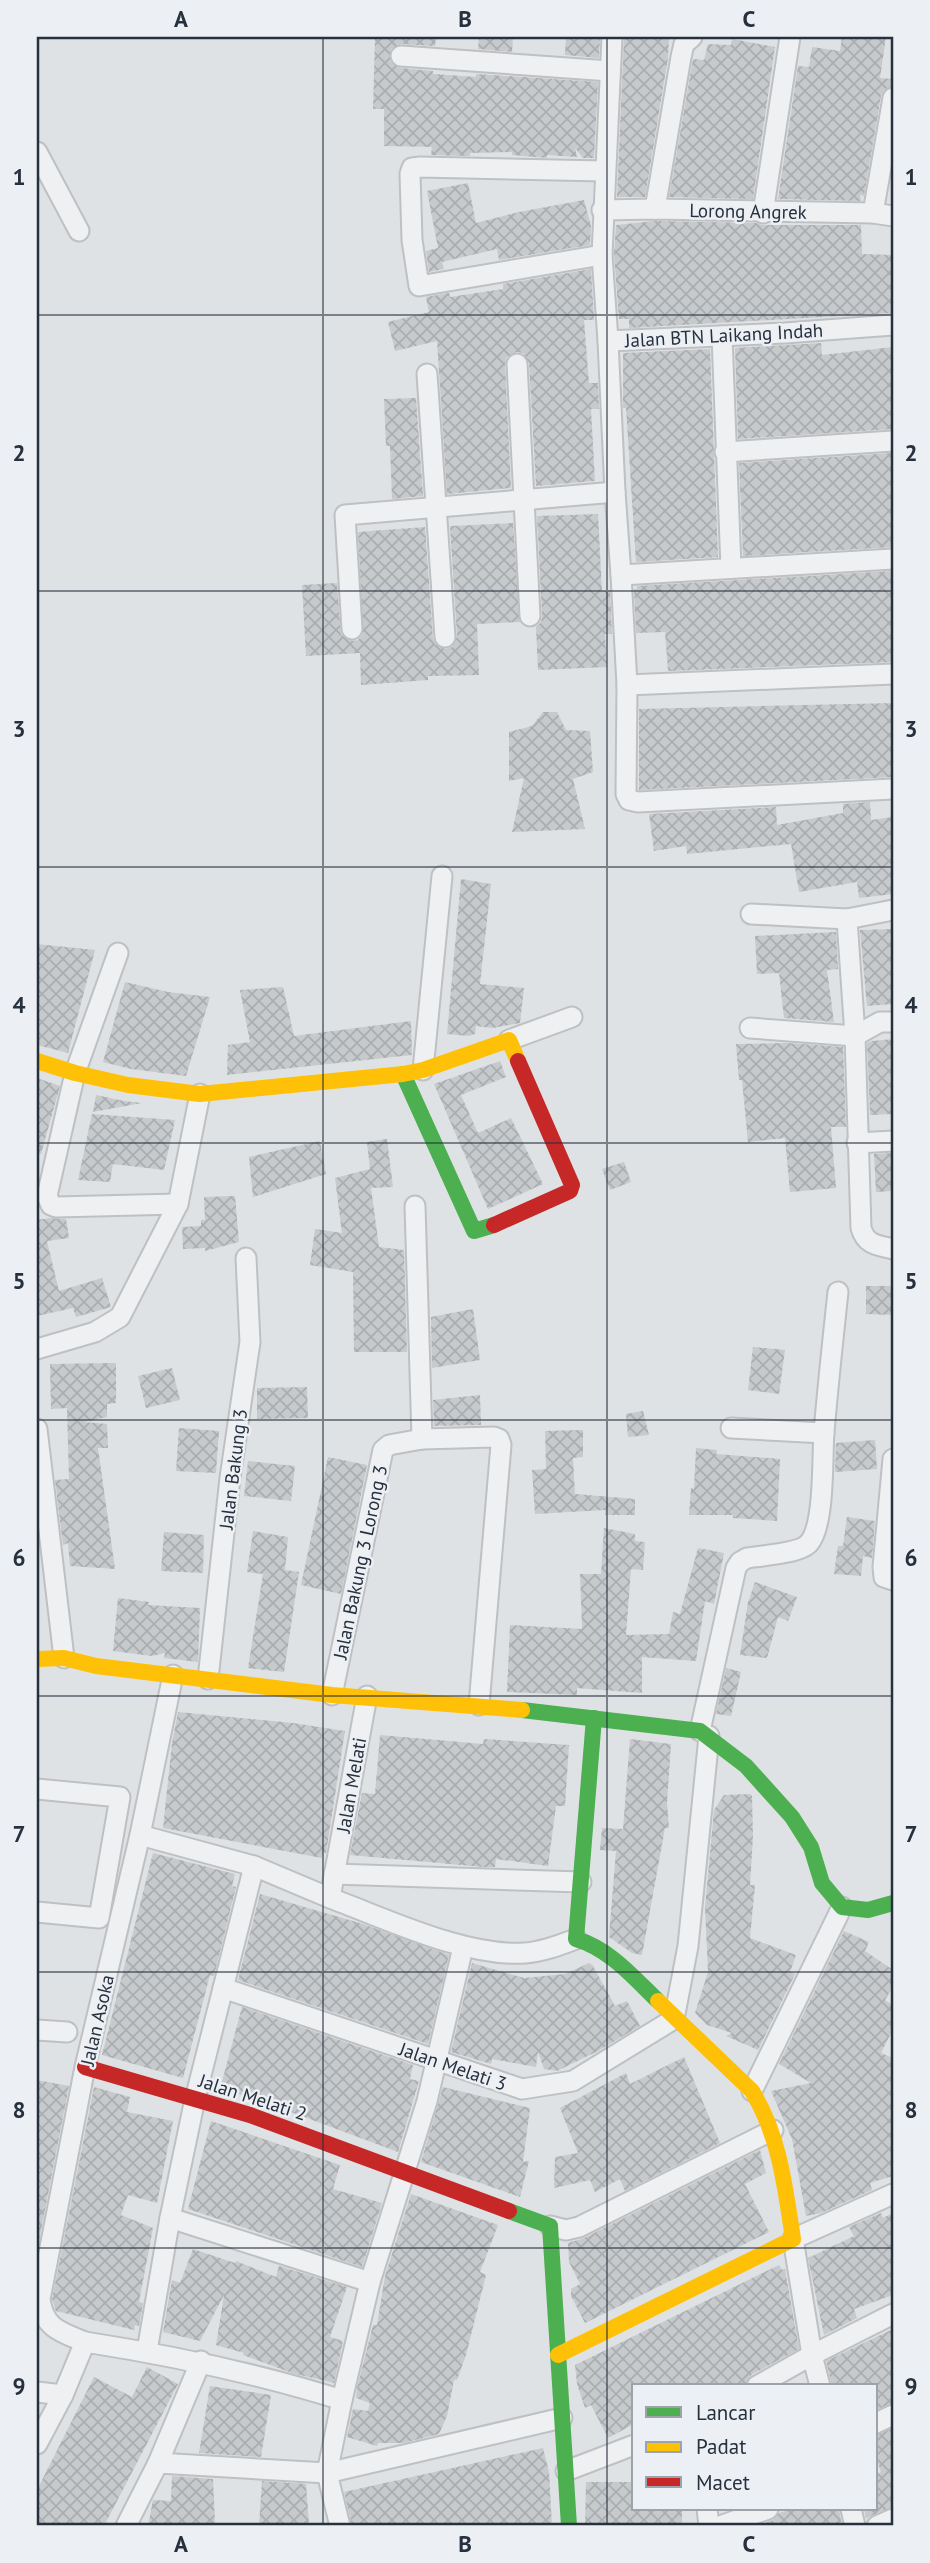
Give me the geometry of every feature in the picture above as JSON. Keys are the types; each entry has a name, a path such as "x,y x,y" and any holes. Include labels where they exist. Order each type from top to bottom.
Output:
{"street":[{"name":"Jalan BTN Laikang Indah","path":"612,37 602,255 608,341 893,325"},
{"path":"655,209 684,44 692,37"},
{"path":"762,213 790,37"},
{"path":"401,56 610,71"},
{"path":"873,213 893,98"},
{"path":"37,152 79,231"},
{"path":"602,255 419,286 412,240 410,174 412,168 420,167 604,172"},
{"name":"Lorong Angrek","path":"603,210 873,213 893,216"},
{"path":"722,336 731,568"},
{"path":"608,341 627,685 626,794 629,800 638,802 893,789"},
{"path":"517,364 530,616"},
{"path":"427,374 445,637"},
{"path":"725,452 893,442"},
{"path":"352,629 345,515 615,492"},
{"path":"621,575 893,559"},
{"path":"627,685 893,674"},
{"path":"423,1070 442,876"},
{"path":"751,915 847,919 893,910"},
{"path":"847,919 855,1036 859,1202 864,1238 871,1244 893,1249"},
{"path":"118,953 75,1073 47,1196 51,1205 56,1207 178,1204"},
{"path":"37,1061 128,1085 200,1094 423,1070 572,1017"},
{"path":"750,1028 855,1036 880,1022 893,1022"},
{"path":"403,1074 470,1227 474,1231 480,1231 565,1195 572,1185 509,1040"},
{"path":"37,1349 95,1332 120,1317 178,1204 200,1094"},
{"path":"857,1143 893,1141"},
{"path":"415,1206 422,1439 494,1437 499,1439 501,1445 479,1705"},
{"name":"Jalan Bakung 3","path":"208,1679 230,1478 250,1342 246,1258"},
{"path":"674,2019 688,1947 704,1734 736,1568 747,1558 800,1549 808,1544 814,1535 820,1511 824,1433 838,1292"},
{"path":"731,1427 824,1433"},
{"path":"37,1438 44,1547 64,1658"},
{"name":"Jalan Bakung 3 Lorong 3","path":"332,1695 383,1450 389,1445 422,1439"},
{"path":"893,1459 883,1567 884,1577 893,1580"},
{"path":"37,1659 64,1658 96,1666 332,1695 479,1705 704,1734 780,1800 812,1848 823,1885 842,1907 867,1911 881,1909 893,1903"},
{"name":"Jalan Asoka","path":"173,1675 140,1835 85,2067 40,2300 42,2313 57,2330 85,2342 201,2361 270,2377 342,2400"},
{"name":"Jalan Melati","path":"330,1898 367,1696"},
{"path":"576,1939 594,1718"},
{"path":"37,1789 120,1797 99,1918 37,1912"},
{"path":"140,1835 254,1866 330,1898 463,1947 496,1954 527,1953 576,1939 593,1943 601,1952 614,1959 751,2091 762,2106 773,2130 812,2355 819,2384"},
{"path":"147,2351 170,2218 195,2099 254,1866"},
{"path":"334,1874 581,1882"},
{"path":"751,2091 842,1907"},
{"path":"340,2526 327,2473 342,2400 370,2282 427,2101 463,1947"},
{"name":"Jalan Melati 3","path":"223,1988 522,2089 573,2081 674,2019"},
{"path":"37,2030 67,2032"},
{"name":"Jalan Melati 2","path":"85,2067 250,2115 550,2225"},
{"path":"569,2526 550,2225 566,2230 579,2227 773,2130"},
{"path":"558,2355 793,2239 893,2194"},
{"path":"170,2218 370,2282"},
{"path":"761,2384 893,2314"},
{"path":"37,2444 63,2395 85,2342"},
{"path":"126,2526 158,2463 201,2361"},
{"path":"37,2392 63,2395"},
{"path":"158,2463 327,2473 562,2418"},
{"path":"566,2471 632,2446"},
{"path":"720,2526 765,2510"},
{"path":"877,2526 893,2519"}],"building":[{"path":"375,37 436,37 435,46 401,44 391,49 390,61 400,68 433,71 433,74 598,82 594,158 583,158 575,148 577,157 547,155 547,158 512,155 512,152 470,153 470,156 431,155 432,147 384,146 384,109 373,109"},
{"path":"479,37 513,37 512,52 478,49"},
{"path":"566,37 600,37 599,58 565,55"},
{"path":"624,37 669,37 668,58 645,197 617,197"},
{"path":"842,37 886,37 880,78 893,79 893,86 884,90 881,96 864,196 860,195 861,201 778,199 798,66 809,67 812,47 840,51"},
{"path":"732,39 775,47 753,199 669,197 693,59 704,60 708,44 731,45"},
{"path":"468,183 476,223 584,200 591,226 590,245 499,260 497,249 442,262 444,269 429,272 426,251 438,248 427,191"},
{"path":"655,221 861,225 862,254 893,255 893,313 629,328 629,319 619,319 614,255 616,225"},
{"path":"591,269 594,320 584,320 589,383 598,383 599,409 591,409 595,481 536,486 529,363 523,353 516,352 506,358 505,365 511,488 447,494 437,341 395,351 388,322 429,312 426,297 449,293 450,297 503,289 503,284"},
{"path":"821,343 822,355 893,347 893,429 738,439 735,348"},
{"path":"710,349 718,557 636,562 626,408 623,408 623,353"},
{"path":"416,398 423,496 392,499 390,446 386,446 384,399"},
{"path":"893,453 893,547 743,556 739,463"},
{"path":"598,514 602,591 610,591 612,634 605,634 607,667 538,670 536,627 541,622 542,615 537,516"},
{"path":"513,523 520,622 477,624 479,675 428,676 428,680 361,685 360,653 306,656 302,585 337,583 341,635 352,641 358,640 363,634 358,532 425,527 433,638 435,644 445,649 452,647 457,636 450,526"},
{"path":"893,571 893,662 668,671 665,632 636,633 634,589 637,589 637,586"},
{"path":"893,703 893,777 639,790 639,709"},
{"path":"543,712 557,712 566,730 590,731 593,772 573,779 585,829 512,832 524,778 509,781 509,732 532,726"},
{"path":"870,802 871,820 893,817 893,894 859,898 857,882 799,892 791,844 687,854 686,846 654,851 649,814 776,807 777,825 843,813 843,804"},
{"path":"461,879 491,884 480,984 524,988 520,1023 493,1028 476,1026 475,1034 469,1036 447,1034"},
{"path":"893,929 893,1004 867,1006 860,930"},
{"path":"836,932 838,969 827,970 834,1022 784,1018 779,973 757,974 755,936"},
{"path":"37,944 95,950 68,1053 37,1045"},
{"path":"125,982 168,992 210,997 186,1076 131,1069 103,1062"},
{"path":"283,987 294,1036 411,1021 412,1055 227,1075 228,1045 250,1042 240,990"},
{"path":"893,1039 893,1114 870,1115 867,1043"},
{"path":"787,1043 843,1047 846,1127 831,1127 836,1188 790,1192 785,1138 748,1142 736,1044"},
{"path":"500,1061 506,1077 461,1095 478,1133 511,1118 543,1184 488,1209 434,1084"},
{"path":"37,1078 60,1086 41,1154 37,1154"},
{"path":"96,1095 124,1101 142,1103 93,1112"},
{"path":"92,1114 175,1120 164,1170 113,1164 110,1182 78,1180"},
{"path":"387,1139 393,1187 371,1188 379,1247 404,1250 407,1352 354,1352 353,1272 310,1265 315,1229 342,1233 335,1178 370,1169 367,1142"},
{"path":"320,1141 326,1174 253,1197 249,1157"},
{"path":"893,1153 893,1191 876,1192 874,1154"},
{"path":"624,1162 631,1182 610,1190 602,1169"},
{"path":"235,1196 239,1242 205,1251 205,1248 183,1249 182,1227 201,1226 201,1220 205,1220 204,1197"},
{"path":"66,1219 69,1238 47,1241 59,1291 102,1278 111,1307 76,1317 73,1308 37,1316 37,1220"},
{"path":"866,1286 893,1286 893,1315 866,1314"},
{"path":"473,1309 480,1360 432,1368 431,1317"},
{"path":"753,1347 785,1350 779,1394 748,1390"},
{"path":"116,1363 116,1403 107,1404 107,1417 84,1422 107,1424 108,1448 98,1448 115,1569 70,1566 68,1543 63,1545 55,1480 69,1479 67,1408 51,1409 50,1364"},
{"path":"172,1368 180,1400 146,1408 138,1376"},
{"path":"307,1387 308,1418 257,1419 257,1388"},
{"path":"480,1395 481,1425 434,1426 433,1400"},
{"path":"643,1411 649,1435 628,1437 626,1414"},
{"path":"179,1428 219,1431 216,1473 176,1471"},
{"path":"583,1430 583,1457 573,1458 575,1494 635,1499 635,1515 605,1515 605,1510 535,1514 532,1470 546,1469 545,1431"},
{"path":"875,1440 877,1469 835,1472 836,1443"},
{"path":"696,1448 717,1450 716,1454 780,1459 777,1521 733,1518 733,1515 689,1515 691,1488 694,1489"},
{"path":"328,1457 367,1465 341,1594 301,1585"},
{"path":"248,1461 295,1466 291,1501 244,1496"},
{"path":"847,1517 875,1521 872,1558 863,1556 861,1576 834,1574 838,1546 843,1546"},
{"path":"604,1528 635,1534 635,1541 645,1542 643,1570 631,1569 626,1635 669,1634 673,1612 680,1614 698,1548 724,1553 714,1604 705,1601 696,1661 642,1657 642,1693 577,1688 577,1695 507,1692 510,1625 582,1629 580,1574 601,1574"},
{"path":"253,1531 288,1537 285,1570 299,1572 284,1672 248,1668 263,1574 247,1572"},
{"path":"164,1532 204,1535 203,1573 161,1571"},
{"path":"755,1582 797,1597 788,1621 778,1617 767,1658 740,1655 748,1602"},
{"path":"118,1598 149,1602 148,1605 200,1608 198,1662 164,1658 165,1653 152,1656 113,1651"},
{"path":"726,1668 741,1672 731,1716 716,1714"},
{"path":"178,1712 345,1731 326,1853 323,1853 322,1858 163,1828"},
{"path":"380,1735 483,1744 484,1739 569,1745 565,1806 556,1806 548,1866 496,1859 495,1867 483,1867 350,1855 362,1793 375,1794"},
{"path":"630,1739 671,1744 667,1803 669,1828 665,1828 642,1955 632,1953 609,1937 616,1851 600,1850 602,1828 623,1829"},
{"path":"750,1794 753,1836 750,1885 755,1885 750,1938 796,1955 790,1972 795,1974 758,2050 726,2036 732,2033 707,2025 695,2013 708,1972 705,1907 714,1810 724,1795"},
{"path":"153,1853 235,1874 232,1886 236,1887 214,1976 210,1975 183,2078 102,2055"},
{"path":"260,1894 363,1924 449,1955 428,2044 238,1980"},
{"path":"844,1931 869,1942 865,1951 893,1970 893,1987 885,2000 893,2005 893,2029 881,2053 893,2058 893,2176 870,2183 872,2190 821,2213 806,2216 792,2139 771,2091 811,2083 779,2064"},
{"path":"472,1963 524,1978 565,1974 589,1963 615,2006 627,2001 640,2026 557,2071 544,2069 538,2052 536,2067 492,2059 491,2064 451,2052"},
{"path":"242,2007 413,2065 410,2079 419,2081 398,2152 256,2099 220,2089"},
{"path":"684,2057 720,2143 625,2191 620,2179 595,2192 590,2180 554,2188 555,2157 578,2153 560,2108 626,2073 630,2084"},
{"path":"37,2080 69,2086 37,2251"},
{"path":"94,2087 130,2097 127,2112 173,2121 157,2203 128,2195 121,2215 153,2228 139,2302 143,2303 139,2326 135,2325 134,2330 56,2311 52,2299"},
{"path":"443,2087 530,2108 523,2162 529,2161 520,2197 421,2162"},
{"path":"211,2121 340,2165 333,2189 382,2203 362,2267 188,2209"},
{"path":"760,2150 766,2173 745,2184 769,2232 585,2323 571,2296 571,2289 580,2284 569,2262 568,2243 584,2238"},
{"path":"411,2194 498,2225 480,2272 486,2275 466,2355 457,2380 454,2380 447,2416 439,2434 403,2443 378,2443 377,2446 347,2437 353,2409 368,2411 370,2403 356,2398 357,2388 373,2325 377,2325 385,2276"},
{"path":"881,2213 883,2218 893,2213 893,2295 854,2309 857,2318 824,2335 808,2258 854,2236 849,2227"},
{"path":"193,2249 235,2263 236,2261 276,2277 279,2266 347,2287 330,2337 343,2341 334,2383 292,2373 243,2355 244,2353 216,2345 224,2295 200,2341 163,2332 172,2280 180,2283"},
{"path":"779,2265 782,2270 785,2269 799,2349 751,2375 746,2384 632,2384 632,2425 608,2438 591,2405 585,2408 577,2384 575,2365"},
{"path":"893,2329 893,2403 878,2409 878,2384 832,2384 826,2361"},
{"path":"147,2367 178,2384 104,2526 37,2526 37,2490 94,2377 132,2397"},
{"path":"210,2386 271,2395 261,2457 199,2453"},
{"path":"893,2428 893,2507 866,2518 864,2510 878,2510 878,2473 881,2472 878,2463 878,2434"},
{"path":"543,2448 549,2472 552,2526 352,2526 344,2492"},
{"path":"172,2476 213,2479 215,2523 148,2526 153,2500 171,2501"},
{"path":"262,2481 306,2484 309,2524 259,2526"},
{"path":"586,2482 632,2482 632,2510 682,2510 682,2526 585,2526"},
{"path":"790,2510 839,2510 842,2526 756,2526 773,2520 779,2513"}],"traffic: fast":[{"path":"403,1074 474,1231 494,1225"},
{"path":"522,1710 700,1731 746,1766 792,1817 811,1847 822,1883 842,1907 868,1910 893,1903"},
{"path":"594,1718 576,1939 611,1957 658,2001"},
{"path":"509,2211 550,2226 569,2526"}],"traffic: slow":[{"path":"37,1061 128,1085 200,1094 403,1074 423,1070 509,1040 518,1061"},
{"path":"37,1659 64,1658 96,1666 332,1695 522,1710"},
{"path":"558,2355 793,2239 775,2144 752,2091 658,2001"}],"traffic: jam":[{"path":"494,1225 570,1191 572,1185 518,1061"},
{"path":"85,2067 250,2115 509,2211"}]}
